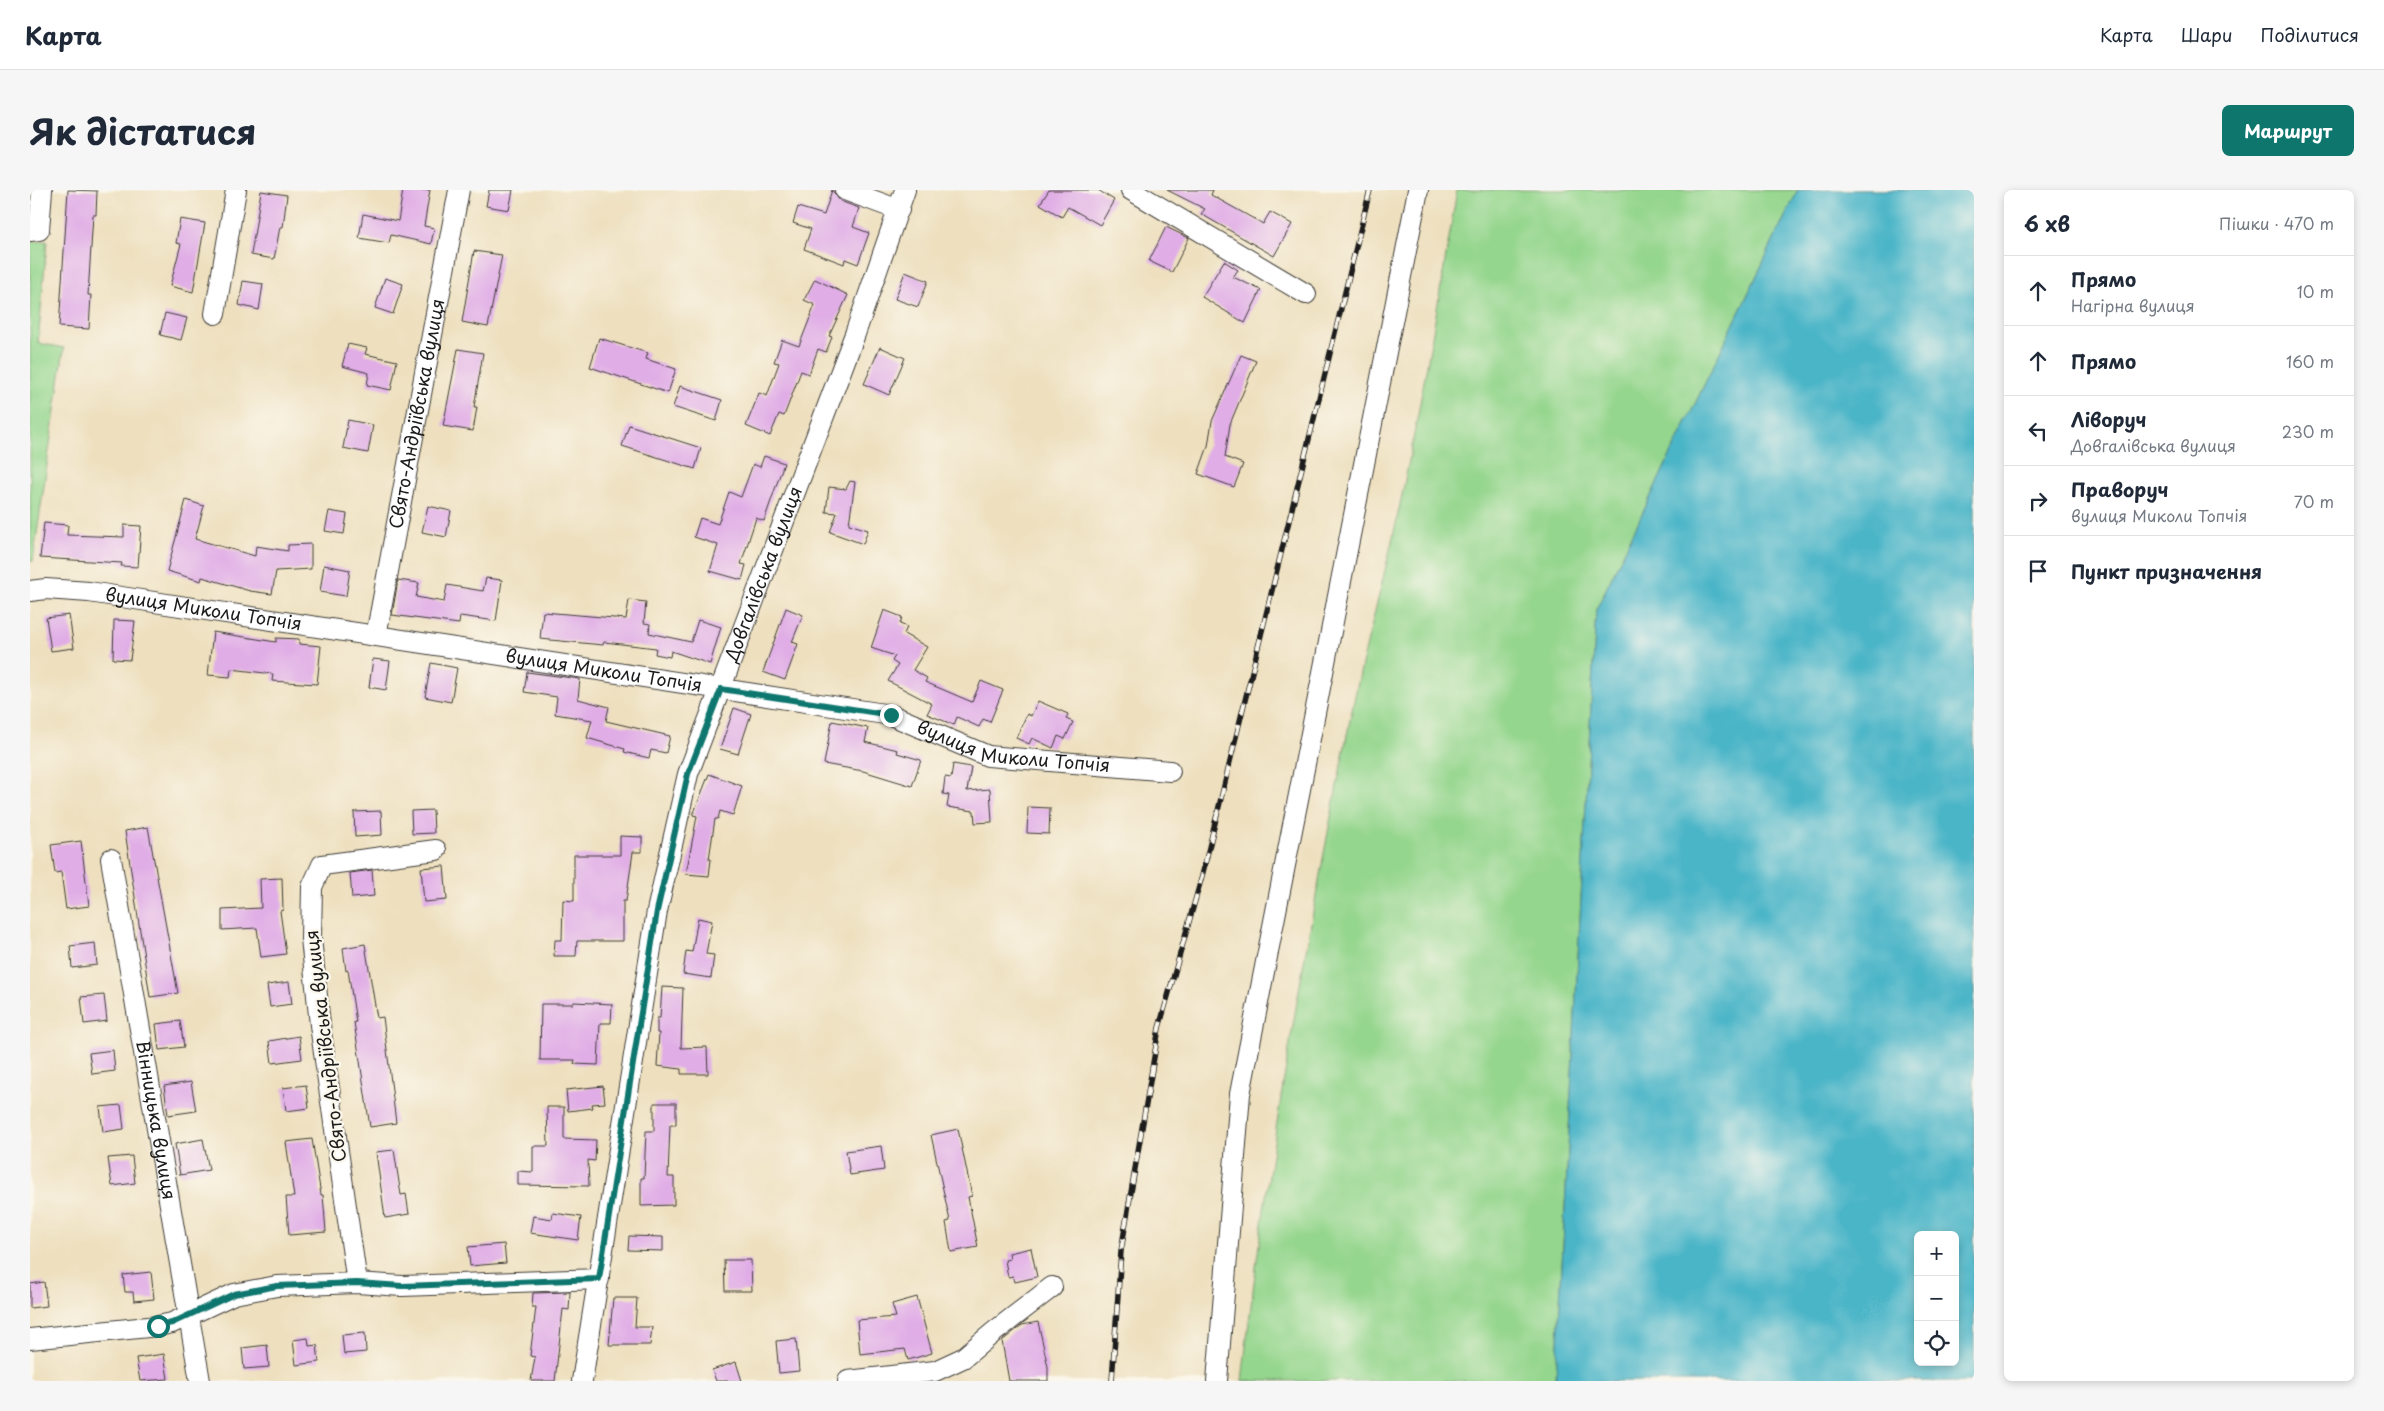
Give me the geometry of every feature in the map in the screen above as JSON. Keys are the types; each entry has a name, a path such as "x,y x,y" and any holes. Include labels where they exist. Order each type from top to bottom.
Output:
{"street":[{"path":"30,231 38,230 42,190"},
{"path":"215,314 236,190"},
{"name":"Свято-Андріївська вулиця","path":"376,636 458,190"},
{"path":"845,190 899,210"},
{"name":"Довгалівська вулиця","path":"582,1381 657,911 688,774 905,190"},
{"path":"1131,190 1306,294"},
{"path":"1217,1381 1240,1094 1418,190"},
{"name":"вулиця Миколи Топчія","path":"30,591 46,589 89,592 891,715 988,756 1170,771"},
{"name":"Свято-Андріївська вулиця","path":"357,1283 317,996 311,938 312,887 322,865 436,850"},
{"name":"Вінницька вулиця","path":"111,859 200,1381"},
{"path":"30,1339 172,1323 234,1294 277,1286 357,1283 402,1286 599,1279"},
{"path":"848,1381 935,1371 963,1358 1052,1287"}],"green space":[{"path":"1457,190 1798,190 1596,610 1556,1381 1242,1381 1263,1213 1289,1046 1351,715 1410,457"},
{"path":"47,241 38,343 64,348 33,561 30,562 30,242"}],"water":[{"path":"1798,190 1974,190 1974,1381 1556,1381 1596,610"}],"building":[{"path":"68,190 97,191 96,215 93,215 88,295 91,295 89,329 59,327"},
{"path":"403,190 430,190 424,226 434,228 431,244 391,235 389,243 359,238 363,214 398,221"},
{"path":"489,190 513,190 509,210 486,206"},
{"path":"832,190 840,201 859,208 853,227 869,233 858,264 845,259 844,264 804,249 811,229 793,223 798,207 824,215"},
{"path":"1049,190 1098,190 1114,200 1100,225 1068,207 1062,217 1040,204"},
{"path":"1167,190 1213,190 1211,195 1263,224 1270,212 1292,224 1274,256 1201,214 1205,209"},
{"path":"261,191 287,195 283,227 280,227 274,259 251,255"},
{"path":"180,219 205,223 193,292 170,286 181,244 176,243"},
{"path":"1166,227 1189,238 1172,272 1149,261"},
{"path":"474,251 502,255 488,327 462,322"},
{"path":"1224,261 1238,270 1233,277 1261,290 1245,323 1202,297"},
{"path":"905,272 928,281 918,307 895,299"},
{"path":"385,278 403,284 393,314 375,308"},
{"path":"815,279 848,295 829,336 832,337 826,352 818,349 809,374 801,371 784,416 779,414 770,436 746,426 759,393 767,396 779,363 774,362 782,340 799,346 815,305 804,300"},
{"path":"243,281 263,284 259,310 239,305"},
{"path":"165,313 187,318 181,340 160,335"},
{"path":"599,338 648,353 646,359 676,369 668,393 590,367"},
{"path":"348,344 367,348 365,354 397,361 391,390 367,385 369,373 342,366"},
{"path":"880,347 905,358 889,395 864,384"},
{"path":"458,349 483,353 474,407 477,407 473,431 443,426"},
{"path":"1241,355 1256,361 1230,424 1225,457 1243,464 1234,487 1198,474 1208,446 1212,421"},
{"path":"680,386 722,400 716,421 673,407"},
{"path":"348,420 373,425 368,453 343,448"},
{"path":"629,425 701,448 695,469 622,446"},
{"path":"764,456 784,463 764,521 756,518 741,564 746,565 742,580 710,571 718,545 694,537 700,518 718,524 729,492 741,497 753,464 760,467"},
{"path":"850,481 855,482 849,524 868,530 863,544 830,532 837,513 826,512 829,487 846,489"},
{"path":"186,500 204,506 195,539 255,556 256,546 288,551 288,545 311,544 311,569 276,571 272,594 250,591 202,577 201,581 167,571"},
{"path":"428,506 451,511 446,537 422,532"},
{"path":"329,511 347,514 344,534 325,531"},
{"path":"44,523 68,525 67,535 124,537 124,525 141,526 138,567 121,566 122,563 40,558"},
{"path":"324,565 350,570 346,596 320,592"},
{"path":"486,578 502,580 496,621 460,616 459,624 392,615 398,580 419,583 416,597 444,602 447,585 483,591"},
{"path":"629,600 646,602 644,623 650,624 649,633 691,642 698,620 721,627 710,664 671,651 670,657 655,654 656,648 604,642 603,645 540,639 543,612 626,619"},
{"path":"786,608 803,615 792,642 798,644 785,680 763,672"},
{"path":"884,610 902,617 900,624 907,627 904,634 927,647 913,670 927,678 925,682 972,702 981,681 1003,690 990,722 983,719 979,727 957,717 954,725 927,714 932,704 888,681 898,665 892,661 895,656 871,648"},
{"path":"69,615 74,648 51,651 46,618"},
{"path":"114,620 135,621 130,660 113,659"},
{"path":"213,632 276,642 276,638 299,639 299,644 321,646 317,684 272,681 273,674 231,669 230,677 208,675"},
{"path":"373,659 390,661 386,690 369,687"},
{"path":"431,663 457,668 451,702 425,697"},
{"path":"527,672 580,679 578,699 609,707 606,721 670,736 666,753 651,750 649,758 624,752 625,749 587,738 592,720 555,714 557,697 524,692"},
{"path":"1038,701 1068,714 1066,719 1073,722 1065,739 1058,736 1053,748 1032,738 1029,744 1016,738 1027,714 1031,716"},
{"path":"734,708 751,714 738,754 720,749"},
{"path":"832,721 868,728 865,742 898,750 897,753 921,760 912,786 863,771 824,764"},
{"path":"953,764 971,767 967,791 990,789 992,822 975,823 974,811 947,807 949,795 943,794 945,777 951,778"},
{"path":"709,774 742,786 733,815 720,811 718,819 715,819 709,859 711,859 709,876 686,874 697,816 693,815"},
{"path":"1028,807 1050,808 1049,834 1027,833"},
{"path":"433,810 434,833 412,834 411,811"},
{"path":"381,811 382,835 355,837 354,812"},
{"path":"148,827 178,993 150,997 125,831"},
{"path":"620,836 642,837 642,852 633,852 626,901 623,901 623,941 577,941 576,956 554,956 555,940 562,940 563,900 574,901 574,855 620,855"},
{"path":"81,841 89,906 66,909 61,872 55,873 51,845"},
{"path":"444,866 447,900 424,902 421,868"},
{"path":"372,870 374,896 352,898 350,873"},
{"path":"282,878 283,910 280,911 286,954 261,957 257,928 222,930 222,910 261,908 260,879"},
{"path":"698,918 712,921 706,954 714,955 711,978 683,974 686,951 692,952"},
{"path":"95,943 97,965 72,968 70,946"},
{"path":"365,944 377,1018 383,1017 396,1123 370,1127 354,1022 356,1022 343,948"},
{"path":"289,982 292,1004 270,1007 267,985"},
{"path":"662,987 683,988 681,1048 707,1047 708,1074 681,1074 681,1069 657,1066 659,1033 657,1033 657,1018 660,1018"},
{"path":"104,995 107,1021 84,1024 81,997"},
{"path":"574,1002 612,1004 611,1023 600,1023 598,1065 574,1064 575,1060 540,1060 541,1004 573,1004"},
{"path":"180,1021 184,1047 159,1050 156,1024"},
{"path":"299,1036 302,1059 272,1063 269,1041"},
{"path":"113,1050 115,1071 92,1074 89,1053"},
{"path":"191,1082 196,1111 168,1115 164,1086"},
{"path":"306,1085 309,1108 286,1111 283,1088"},
{"path":"603,1086 605,1103 592,1104 593,1108 568,1111 566,1090"},
{"path":"654,1103 676,1103 676,1125 670,1125 668,1177 674,1177 674,1205 641,1206 641,1178 644,1178 646,1131 654,1131"},
{"path":"121,1105 124,1129 103,1132 100,1107"},
{"path":"547,1107 564,1107 564,1139 596,1140 595,1161 588,1160 589,1186 518,1185 518,1171 533,1172 533,1146 548,1146"},
{"path":"958,1129 972,1196 968,1197 978,1247 951,1252 946,1222 950,1221 931,1135"},
{"path":"203,1139 209,1170 180,1175 175,1144"},
{"path":"312,1139 321,1195 323,1195 326,1232 289,1235 286,1197 294,1197 286,1142"},
{"path":"881,1146 884,1170 850,1175 846,1151"},
{"path":"394,1150 401,1195 406,1194 409,1214 385,1218 376,1152"},
{"path":"132,1156 135,1183 112,1186 108,1158"},
{"path":"553,1213 581,1217 578,1240 530,1233 533,1216 552,1219"},
{"path":"629,1236 663,1237 663,1251 628,1250"},
{"path":"504,1244 506,1263 470,1266 468,1247"},
{"path":"1031,1248 1037,1277 1015,1282 1013,1276 1008,1277 1005,1260 1010,1259 1009,1253"},
{"path":"724,1260 751,1260 752,1291 725,1291"},
{"path":"151,1272 154,1299 134,1301 133,1292 125,1292 123,1275"},
{"path":"44,1282 47,1306 30,1308 30,1284"},
{"path":"570,1292 569,1310 563,1309 555,1381 531,1381 535,1357 530,1356 536,1307 532,1307 533,1293"},
{"path":"917,1297 932,1353 908,1360 905,1349 860,1354 857,1320 896,1317 892,1304"},
{"path":"613,1298 637,1298 635,1327 652,1327 650,1345 609,1345"},
{"path":"1038,1322 1048,1367 1048,1381 1009,1381 1002,1341 1022,1325"},
{"path":"365,1333 366,1352 344,1354 342,1335"},
{"path":"308,1338 309,1346 317,1345 319,1362 296,1365 293,1340"},
{"path":"796,1339 799,1371 779,1373 776,1341"},
{"path":"267,1345 269,1367 244,1369 242,1348"},
{"path":"164,1354 168,1379 140,1381 136,1358"},
{"path":"736,1362 742,1381 716,1381 712,1370"}],"railway":[{"path":"1112,1381 1121,1251 1159,1028 1202,876 1370,190"}],"route":[{"path":"158,1326 172,1323 234,1294 277,1286 357,1283 402,1286 599,1279 657,911 688,774 721,689 891,715"}]}
